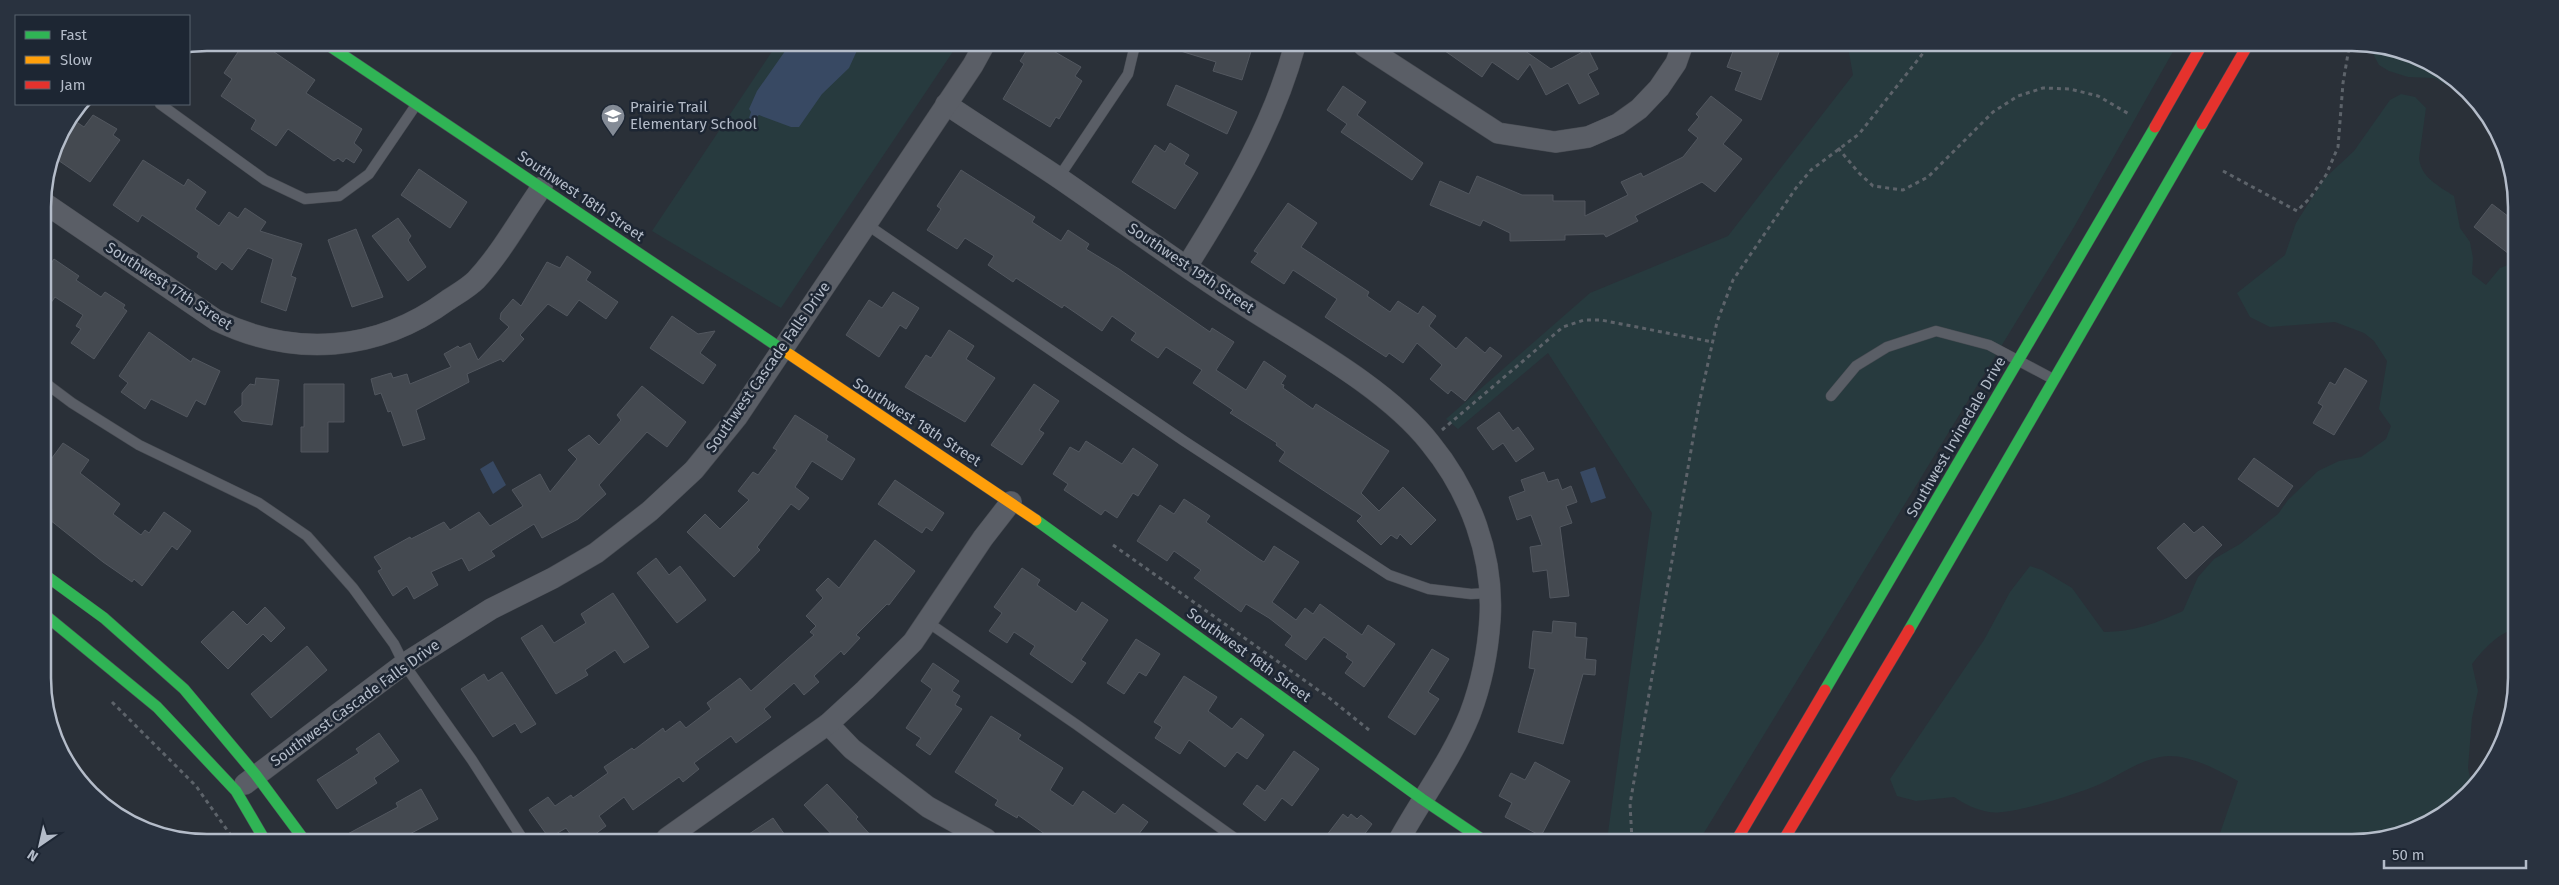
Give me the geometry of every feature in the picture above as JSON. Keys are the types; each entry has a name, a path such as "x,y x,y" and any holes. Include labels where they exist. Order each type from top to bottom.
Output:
{"street":[{"path":"1187,266 1244,172 1284,85 1293,51"},
{"path":"1372,51 1498,133 1555,142 1588,137 1618,124 1639,109 1659,88 1676,63 1680,51"},
{"name":"Southwest Irvinedale Drive","path":"1741,833 2198,51"},
{"path":"1788,833 1887,669 2244,51"},
{"name":"Southwest 18th Street","path":"338,52 780,350 1011,502 1422,799 1473,833"},
{"name":"Southwest Cascade Falls Drive","path":"236,792 256,774 404,664 491,609 553,578 596,553 650,511 694,470 718,443 973,65 980,52"},
{"name":"Southwest 19th Street","path":"946,104 1059,177 1234,299 1362,382 1404,416 1430,441 1447,466 1471,511 1486,551 1490,592 1490,621 1478,692 1457,740 1403,833"},
{"name":"Southwest 17th Street","path":"52,211 216,320 243,333 272,341 347,344 390,332 428,315 475,281 512,234 542,188"},
{"path":"673,834 828,724 913,642 983,538 1011,502"},
{"path":"51,580 104,618 184,689 256,774 300,834"},
{"path":"51,620 157,707 236,792 262,834"},
{"path":"828,724 852,749 928,807 976,834"}],"lane":[{"path":"1059,177 1128,74 1133,52"},
{"path":"161,105 265,180 305,199 339,196 369,174 417,104"},
{"path":"866,224 1184,441 1389,575 1429,589 1472,594 1490,592"},
{"path":"1831,396 1856,366 1887,347 1936,331 1989,345 2054,379"},
{"path":"52,388 72,403 140,445 259,503 307,536 353,588 394,644 404,664 472,760 519,834"},
{"path":"926,621 1077,725 1228,834"}],"path":[{"path":"1632,833 1630,804 1699,404 1717,322 1733,280 1796,188 1811,170 1859,134 1925,51"},
{"path":"2223,171 2297,211 2310,198 2326,175 2338,148 2343,83 2348,51"},
{"path":"1838,148 1873,186 1903,190 1928,177 1993,112 2018,96 2043,88 2070,89 2098,96 2129,114"},
{"path":"1430,441 1563,327 1584,320 1601,320 1713,342"},
{"path":"105,695 196,786 230,834"}],"green space":[{"path":"1849,51 2173,51 2074,227 1704,833 1608,833 1652,513 1548,353 1458,429 1446,419 1590,293 1728,236 1853,75"},
{"path":"772,52 953,52 781,308 652,231"},
{"path":"2373,53 2411,63 2430,72 2450,86 2434,78 2408,77 2389,71 2379,65"},
{"path":"2401,94 2415,97 2426,108 2419,158 2420,165 2432,181 2454,196 2460,228 2470,242 2473,258 2472,274 2486,285 2500,268 2508,265 2508,632 2494,640 2472,664 2478,691 2472,718 2468,768 2470,778 2454,795 2420,818 2392,828 2361,833 2220,833 2238,781 2187,758 2170,756 2142,762 2091,788 2045,803 2012,811 1984,811 1954,797 1916,801 1897,796 1890,779 1984,640 2010,592 2030,566 2042,570 2072,588 2104,632 2135,629 2154,623 2183,611 2198,577 2214,559 2240,544 2278,514 2288,500 2318,471 2339,461 2361,457 2386,439 2391,426 2379,409 2387,361 2374,341 2364,333 2335,322 2270,327 2250,317 2237,293 2285,255 2296,223 2324,179 2354,151 2390,100"}],"water":[{"path":"785,52 856,52 849,68 822,94 799,127 791,127 759,115 753,120 749,118 751,112 749,109 757,91"},
{"path":"493,461 506,485 493,494 480,469"},
{"path":"1595,467 1606,498 1591,503 1580,472"}],"building":[{"path":"1446,51 1526,51 1551,69 1584,51 1589,51 1598,69 1588,74 1599,94 1579,104 1568,83 1546,95 1530,64 1518,80 1492,62 1482,77"},
{"path":"1733,51 1779,51 1761,100 1735,90 1742,72 1727,67"},
{"path":"238,52 274,52 315,80 306,93 362,129 354,143 362,150 354,163 346,158 343,162 338,158 334,161 288,129 276,146 251,129 256,120 221,96 232,79 224,73"},
{"path":"1026,52 1054,52 1081,67 1075,76 1082,81 1059,119 1056,117 1050,127 1003,99 1024,64 1020,61"},
{"path":"1182,52 1251,52 1242,80 1213,71 1216,62"},
{"path":"1176,85 1237,112 1227,134 1167,105"},
{"path":"1343,86 1366,102 1357,115 1423,163 1412,180 1341,132 1347,124 1327,110"},
{"path":"1711,96 1742,120 1723,144 1742,159 1715,192 1702,182 1635,216 1638,221 1606,237 1604,234 1565,235 1565,240 1510,241 1510,233 1483,220 1480,226 1430,205 1440,181 1469,194 1477,176 1522,195 1553,195 1553,201 1585,201 1585,216 1628,195 1621,182 1641,173 1643,177 1683,157 1698,138 1688,130 1699,117 1696,114"},
{"path":"93,115 117,129 113,135 120,140 90,182 59,161 67,139 77,122 84,127"},
{"path":"1170,143 1189,155 1184,164 1198,173 1175,209 1132,182 1155,145 1165,152"},
{"path":"143,160 184,186 188,179 206,192 195,209 219,226 229,212 238,218 245,208 266,222 260,231 302,244 291,276 296,278 286,311 261,302 273,259 248,248 232,270 222,262 216,270 197,257 199,253 142,215 138,222 113,205"},
{"path":"419,169 467,202 450,228 401,195"},
{"path":"961,170 1035,217 1032,222 1061,241 1068,230 1089,244 1086,249 1119,269 1210,332 1212,328 1234,342 1216,370 1246,390 1264,361 1286,376 1281,384 1284,385 1283,388 1313,409 1316,404 1389,451 1361,493 1379,511 1403,487 1436,520 1411,545 1400,534 1397,539 1391,535 1381,545 1357,521 1362,516 1279,461 1285,452 1276,445 1277,443 1230,413 1233,410 1193,383 1202,370 1166,347 1158,358 1131,340 1136,333 1112,316 1102,331 1064,305 1062,308 1016,278 1013,282 988,265 994,256 965,238 957,249 927,230 941,209 937,206"},
{"path":"1288,203 1317,223 1301,247 1369,292 1367,296 1390,312 1398,301 1418,314 1423,306 1436,316 1429,326 1456,349 1466,337 1485,353 1490,347 1502,356 1465,401 1451,390 1448,394 1430,379 1442,365 1417,343 1403,363 1389,353 1386,357 1325,317 1337,299 1293,270 1284,284 1251,262 1258,253 1254,251"},
{"path":"2492,204 2508,216 2508,253 2474,227"},
{"path":"398,218 411,236 408,240 426,267 408,281 372,236"},
{"path":"356,229 383,297 352,307 328,240"},
{"path":"567,256 591,272 586,280 618,302 606,319 579,300 567,316 548,304 520,335 524,339 503,362 501,359 467,374 469,382 416,410 425,439 403,446 391,411 388,412 381,393 375,395 371,379 391,373 393,378 407,374 410,384 451,367 444,354 458,346 460,348 470,343 478,360 509,327 500,319 501,313 513,299 521,306 547,262 560,268"},
{"path":"54,259 79,276 76,280 101,297 105,292 125,305 123,308 127,311 94,359 71,343 81,329 76,326 83,315 55,297 52,302 52,262"},
{"path":"893,292 919,308 906,329 900,325 879,357 846,335 869,300 882,308"},
{"path":"672,316 698,334 715,331 700,353 716,365 703,384 650,348"},
{"path":"949,330 974,346 966,359 995,378 965,422 905,387 926,355 931,358"},
{"path":"149,332 191,362 193,358 220,371 205,405 196,400 187,417 151,399 145,409 121,392 128,383 119,376"},
{"path":"2345,368 2367,381 2334,435 2313,423 2323,406 2318,403 2330,382 2335,385"},
{"path":"256,378 279,380 272,425 242,421 234,412 242,405 242,393 250,384 255,385"},
{"path":"304,384 344,384 344,422 328,422 328,452 301,452 301,427 304,427"},
{"path":"1034,384 1059,401 1039,430 1044,433 1022,465 991,445"},
{"path":"642,386 686,422 667,447 647,432 599,485 606,494 578,519 542,538 534,524 491,551 495,556 469,571 462,558 431,572 438,585 414,599 407,586 393,596 378,571 382,569 374,557 410,537 411,539 444,522 450,530 479,512 490,526 523,506 512,490 540,474 550,492 577,459 568,450 589,435 599,445 621,420 617,415"},
{"path":"1499,412 1513,431 1518,427 1534,449 1516,462 1503,443 1493,450 1477,428"},
{"path":"795,415 828,436 826,440 855,459 842,480 812,461 795,487 809,498 799,510 791,504 757,547 760,550 734,577 687,532 705,514 720,529 749,500 738,491 753,472 758,475 777,450 773,448"},
{"path":"1086,441 1122,464 1133,448 1158,465 1138,496 1133,493 1117,518 1105,510 1101,515 1064,490 1068,484 1053,474 1070,447 1079,452"},
{"path":"63,443 89,460 80,473 120,504 113,514 141,535 145,530 149,533 164,512 191,531 177,550 172,546 142,586 134,579 132,582 103,562 51,521 51,459"},
{"path":"2254,458 2293,486 2278,507 2238,479"},
{"path":"1544,472 1548,482 1558,479 1562,490 1571,486 1577,502 1566,506 1572,523 1560,527 1569,596 1550,598 1547,570 1533,572 1530,547 1542,545 1531,515 1517,520 1509,497 1525,491 1521,480"},
{"path":"895,480 944,513 932,531 926,527 922,533 878,504"},
{"path":"1184,499 1210,516 1206,522 1264,562 1274,546 1299,562 1272,602 1296,620 1305,608 1313,614 1320,604 1362,635 1368,625 1395,644 1364,687 1345,673 1353,662 1346,657 1348,654 1324,637 1306,660 1285,645 1292,636 1269,618 1246,604 1241,612 1194,578 1201,570 1174,551 1167,561 1137,541 1160,505 1174,514"},
{"path":"2184,523 2194,533 2203,526 2222,545 2186,579 2157,548"},
{"path":"875,540 915,571 889,605 887,604 856,635 860,638 844,655 841,651 814,676 819,682 804,695 794,683 764,709 771,717 736,743 731,736 694,763 699,769 683,782 679,777 633,810 624,797 599,816 606,826 596,834 570,834 566,828 556,834 546,834 529,810 548,797 555,806 571,795 573,798 608,773 604,767 632,748 634,750 663,728 665,732 680,721 686,728 711,709 707,703 740,678 751,691 814,635 810,632 816,626 806,616 823,598 816,590 828,578 839,588"},
{"path":"656,558 669,575 680,566 706,600 677,623 637,573"},
{"path":"1022,568 1040,580 1037,585 1076,612 1082,602 1108,620 1081,660 1086,663 1072,683 1030,654 1035,646 1014,632 1007,643 989,631 1002,613 994,607"},
{"path":"613,593 649,647 624,663 615,650 585,670 588,675 556,694 521,638 542,625 554,643 586,623 581,614"},
{"path":"265,607 285,628 271,642 263,634 228,669 201,642 233,611 247,625"},
{"path":"1553,621 1576,623 1575,637 1587,638 1585,659 1596,660 1595,675 1583,674 1563,744 1518,732 1535,669 1529,668 1533,631 1552,633"},
{"path":"1136,639 1160,654 1146,676 1139,672 1124,694 1107,683"},
{"path":"307,646 327,670 271,718 251,694"},
{"path":"1432,649 1449,659 1428,692 1439,699 1415,735 1388,717"},
{"path":"933,663 959,681 952,691 960,696 955,705 962,709 930,755 916,745 921,738 906,728 932,689 921,681"},
{"path":"502,672 536,724 521,733 515,723 493,737 461,689 484,674 488,681"},
{"path":"1184,676 1217,697 1208,711 1232,729 1241,718 1264,735 1247,759 1237,752 1225,767 1189,740 1180,754 1155,738 1162,727 1154,722"},
{"path":"991,716 1021,735 1018,739 1063,768 1050,790 1073,806 1083,791 1115,814 1123,804 1148,822 1139,834 1044,834 1018,815 1017,818 995,805 998,800 955,772"},
{"path":"379,733 399,761 374,778 377,783 337,809 317,780 359,753 356,749"},
{"path":"1294,751 1319,769 1292,806 1282,798 1265,821 1243,804 1257,785 1265,791"},
{"path":"1535,762 1570,781 1542,833 1536,833 1505,817 1512,803 1499,796 1511,773 1525,780"},
{"path":"827,784 858,817 856,819 869,834 831,834 804,805"},
{"path":"421,789 438,819 410,834 348,834 398,807 396,803"},
{"path":"1343,814 1348,818 1351,814 1357,819 1361,815 1372,824 1365,833 1328,833"},
{"path":"773,818 784,834 749,834"}],"traffic: fast":[{"path":"338,52 789,354"},
{"path":"1909,630 2202,124"},
{"path":"1825,690 2155,127"},
{"path":"1036,520 1422,799 1473,833"},
{"path":"51,580 104,618 184,689 256,775 300,834"},
{"path":"51,620 157,707 236,791 261,834"}],"traffic: slow":[{"path":"789,354 1036,520"}],"traffic: jam":[{"path":"2155,127 2198,51"},
{"path":"2202,124 2244,51"},
{"path":"1788,833 1909,630"},
{"path":"1741,833 1825,690"}],"place":[{"name":"Prairie Trail Elementary School","path":"613,137"}]}
